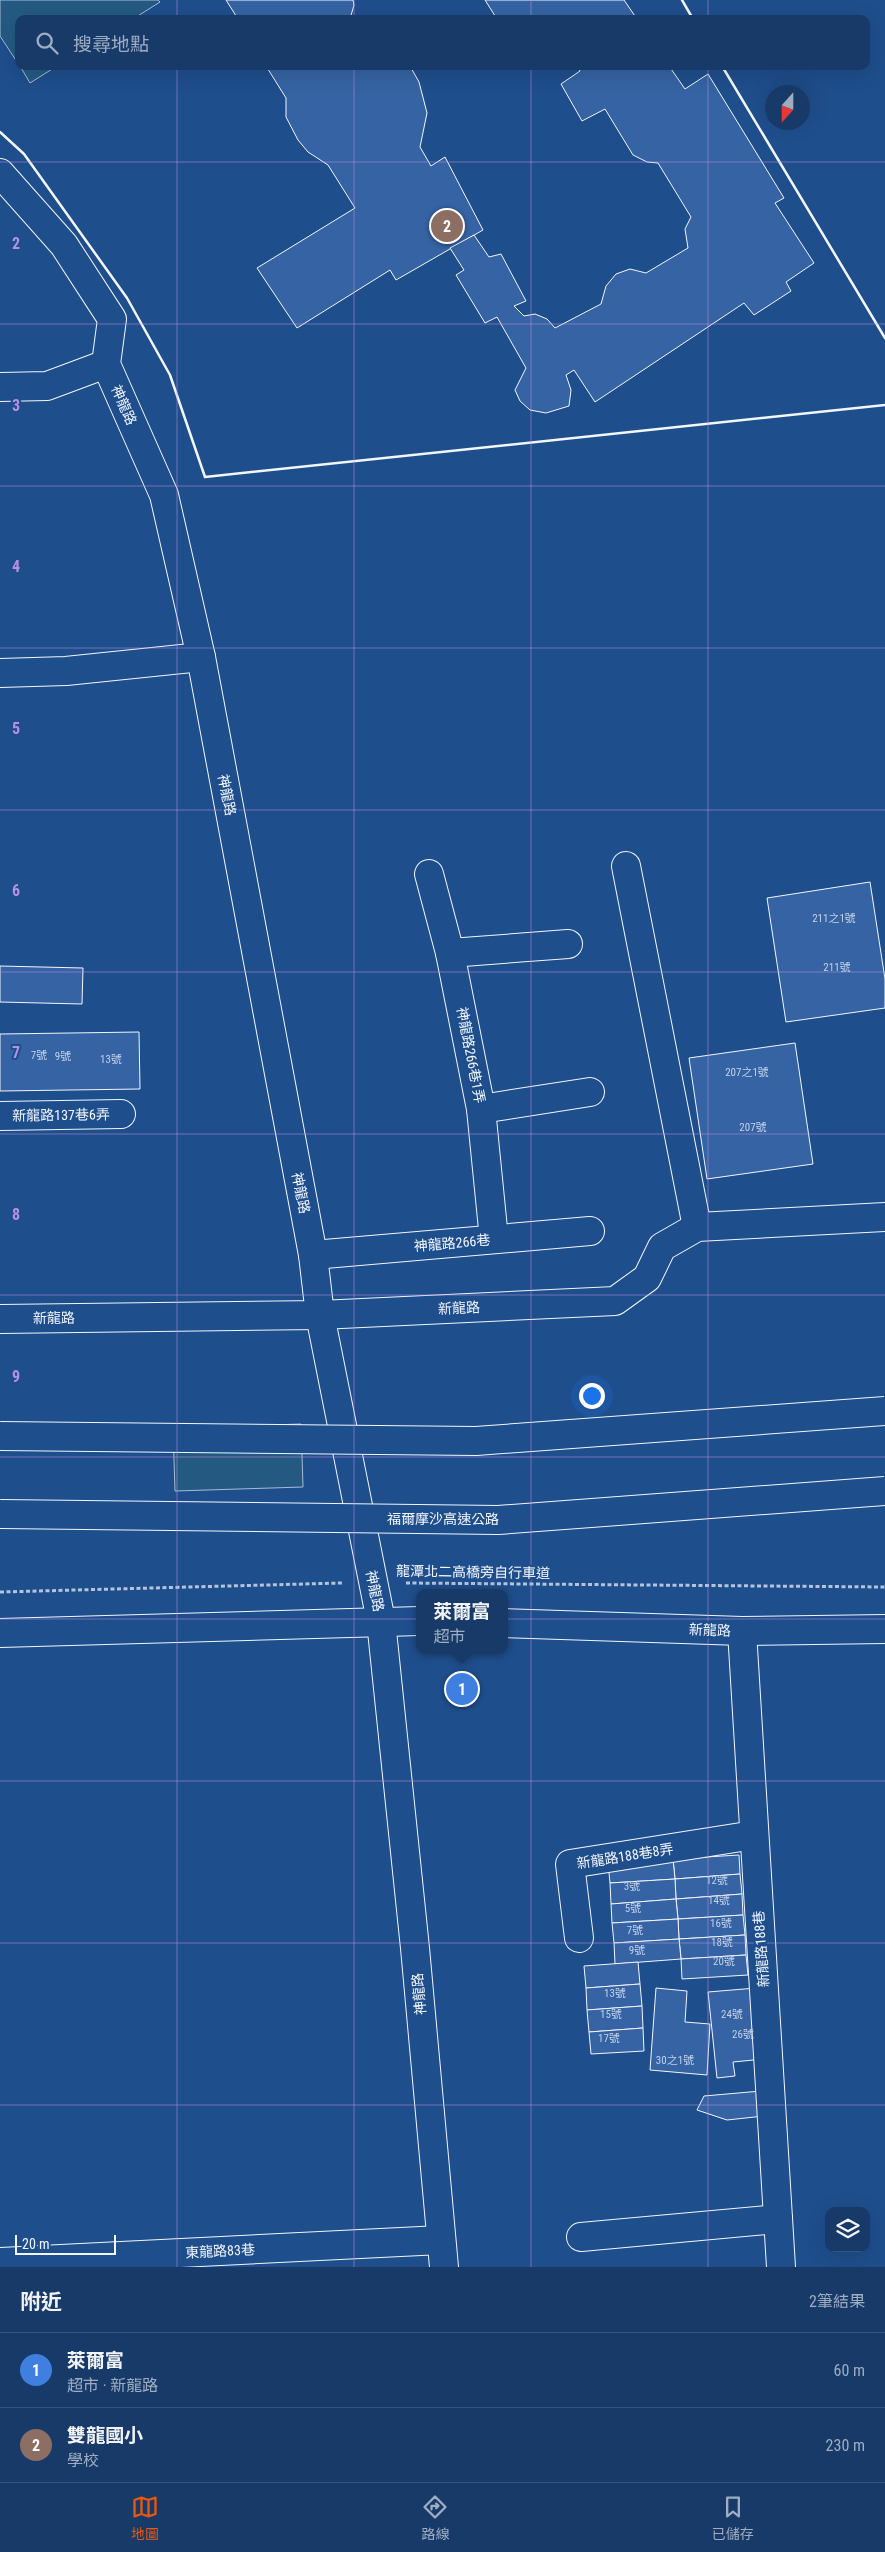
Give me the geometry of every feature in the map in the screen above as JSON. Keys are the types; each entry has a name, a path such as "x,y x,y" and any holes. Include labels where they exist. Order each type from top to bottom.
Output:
{"main road":[{"path":"0,173 64,245 112,318 106,364 46,386 0,387"},
{"name":"神龍路","path":"106,364 164,495 201,658 313,1255 320,1315 381,1621 415,1948 444,2267"},
{"path":"0,673 66,671 201,658"},
{"path":"626,866 697,1227"},
{"name":"神龍路266巷1弄","path":"429,874 450,953 481,1109 494,1239"},
{"path":"450,953 568,944"},
{"path":"481,1109 590,1092"},
{"name":"新龍路137巷6弄","path":"0,1116 121,1114"},
{"name":"新龍路","path":"0,1318 320,1315 615,1301 648,1278 662,1247 697,1227 885,1217"},
{"name":"神龍路266巷","path":"313,1255 590,1231"},
{"path":"0,1436 476,1441 885,1411"},
{"name":"福爾摩沙高速公路","path":"0,1514 498,1520 885,1491"},
{"path":"0,1633 416,1621"},
{"name":"新龍路","path":"508,1624 742,1631 885,1629"},
{"name":"新龍路188巷","path":"742,1631 781,2267"},
{"name":"新龍路188巷8弄","path":"579,1938 570,1864 754,1835"},
{"path":"582,2237 778,2219"},
{"name":"東龍路83巷","path":"0,2262 441,2240"}],"path":[{"name":"龍潭北二高橋旁自行車道","path":"0,1592 374,1583 885,1587"}],"shaded area":[{"path":"0,0 158,0 160,2 139,15 15,15 15,59 0,36"},
{"path":"22,70 51,70 30,83"},
{"path":"301,1424 303,1487 175,1491 173,1428"}],"building":[{"path":"226,0 353,0 354,5 351,15 235,15"},
{"path":"485,0 624,0 634,15 494,15"},
{"path":"268,70 412,70 419,82 427,113 420,147 431,166 445,157 483,230 396,280 390,270 297,328 257,268 355,208 328,165 308,152 298,140 286,117 286,98"},
{"path":"672,70 685,89 708,74 784,198 775,203 814,263 786,282 791,291 754,315 744,303 595,402 574,370 566,375 571,390 569,406 546,413 530,410 520,401 515,390 526,368 497,317 485,323 456,275 464,270 450,248 474,235 489,257 501,254 526,301 514,306 524,316 535,314 547,319 555,328 601,304 606,286 616,274 630,269 646,273 688,248 685,229 691,217 658,163 647,162 633,155 605,109 582,121 561,84 580,71"},
{"path":"870,882 885,979 885,1008 786,1022 767,898"},
{"path":"0,966 83,968 82,1004 0,1002"},
{"path":"139,1032 140,1089 0,1091 0,1034"},
{"path":"795,1043 813,1164 707,1179 689,1058"},
{"path":"739,1855 740,1874 675,1879 673,1859"},
{"path":"673,1859 675,1879 610,1883 608,1863"},
{"path":"740,1874 742,1894 676,1899 675,1879"},
{"path":"675,1879 676,1899 611,1904 610,1883"},
{"path":"742,1894 743,1915 678,1919 676,1899"},
{"path":"676,1899 678,1919 612,1923 611,1904"},
{"path":"743,1915 745,1935 679,1939 678,1919"},
{"path":"678,1919 679,1939 614,1943 612,1923"},
{"path":"745,1935 746,1955 681,1959 679,1939"},
{"path":"679,1939 681,1959 615,1964 614,1943"},
{"path":"746,1955 748,1975 682,1979 681,1959"},
{"path":"638,1962 640,1984 586,1988 584,1966"},
{"path":"640,1984 642,2006 587,2010 586,1988"},
{"path":"656,1988 687,1991 685,2022 710,2024 707,2075 650,2070"},
{"path":"756,1988 764,2059 733,2062 735,2076 717,2078 708,1992"},
{"path":"642,2006 643,2028 589,2032 587,2010"},
{"path":"643,2028 644,2051 591,2054 589,2032"},
{"path":"761,2091 764,2116 727,2120 697,2110 704,2096"}],"wall":[{"path":"682,0 691,15"},
{"path":"724,70 885,338"},
{"path":"0,132 24,154 127,298 170,375 205,477 885,405"}],"place":[{"name":"雙龍國小","path":"447,226"},
{"name":"萊爾富","path":"462,1689"}]}
